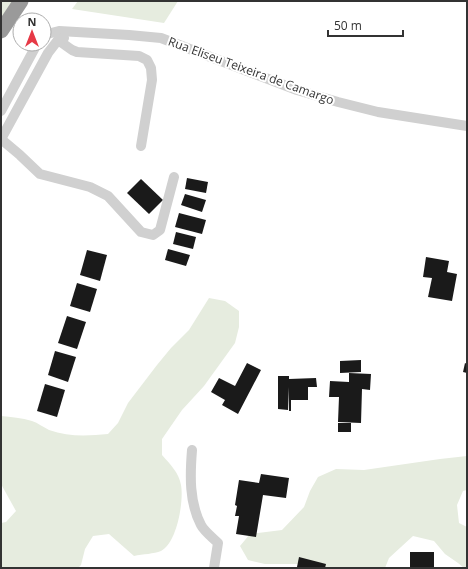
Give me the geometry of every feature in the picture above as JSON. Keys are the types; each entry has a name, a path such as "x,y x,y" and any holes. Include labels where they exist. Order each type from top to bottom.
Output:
{"highway":[{"path":"1,31 21,1"}],"street":[{"name":"Rua Eliseu Teixeira de Camargo","path":"52,33 59,31 161,38 290,88 338,102 378,112 467,126"},
{"path":"81,33 58,40 48,53 1,139 40,174 90,187 108,196 142,232 153,235 160,230 174,177"},
{"path":"58,40 77,52 139,56 147,60 152,68 152,80 141,146"},
{"path":"1,111 33,52"},
{"path":"11,92 24,98"},
{"path":"192,450 190,475 192,498 201,526 218,543 214,568"}],"shaded area":[{"path":"1,1 13,1 1,19"},
{"path":"78,1 178,1 164,23 72,9"},
{"path":"209,298 225,301 239,311 239,327 235,343 204,386 182,410 162,439 162,455 174,469 180,481 182,492 178,521 167,547 158,552 134,556 109,534 93,536 85,549 81,565 78,568 1,568 1,523 6,522 16,511 1,484 1,416 32,421 49,430 63,434 108,434 118,423 128,403 157,365 189,330"},
{"path":"467,456 467,490 463,491 457,505 459,523 467,527 467,568 464,568 445,554 434,541 413,536 389,558 385,568 316,568 299,564 265,564 248,560 240,546 250,534 282,530 304,507 310,491 318,477 336,469 364,470"}],"building":[{"path":"187,178 208,182 206,193 185,189"},
{"path":"141,179 163,200 149,214 127,193"},
{"path":"185,194 206,200 202,212 181,205"},
{"path":"179,213 206,220 202,234 175,227"},
{"path":"176,232 196,237 193,249 173,244"},
{"path":"168,249 190,255 186,266 165,260"},
{"path":"87,250 107,255 100,281 80,275"},
{"path":"426,257 449,261 447,272 457,274 452,301 428,297 432,278 423,277"},
{"path":"77,283 97,289 90,312 70,306"},
{"path":"67,316 86,322 77,349 58,343"},
{"path":"55,351 76,357 68,382 48,375"},
{"path":"361,360 361,372 340,373 340,361"},
{"path":"247,363 261,370 238,414 222,405 225,400 211,392 219,378 235,386"},
{"path":"465,363 467,364 467,373 463,372"},
{"path":"349,373 371,374 370,390 362,389 361,423 338,422 339,397 329,397 330,381 349,382"},
{"path":"278,376 289,376 289,379 316,378 317,387 308,387 308,400 291,400 291,411 289,411 288,387 288,410 278,409"},
{"path":"45,384 65,390 57,417 37,411"},
{"path":"338,423 351,423 351,432 338,432"},
{"path":"261,474 289,478 286,498 263,495 256,537 236,534 239,516 235,516 237,506 235,505 239,480 259,483"},
{"path":"410,552 434,552 434,568 410,568"},
{"path":"299,557 326,564 325,568 297,567"}]}
